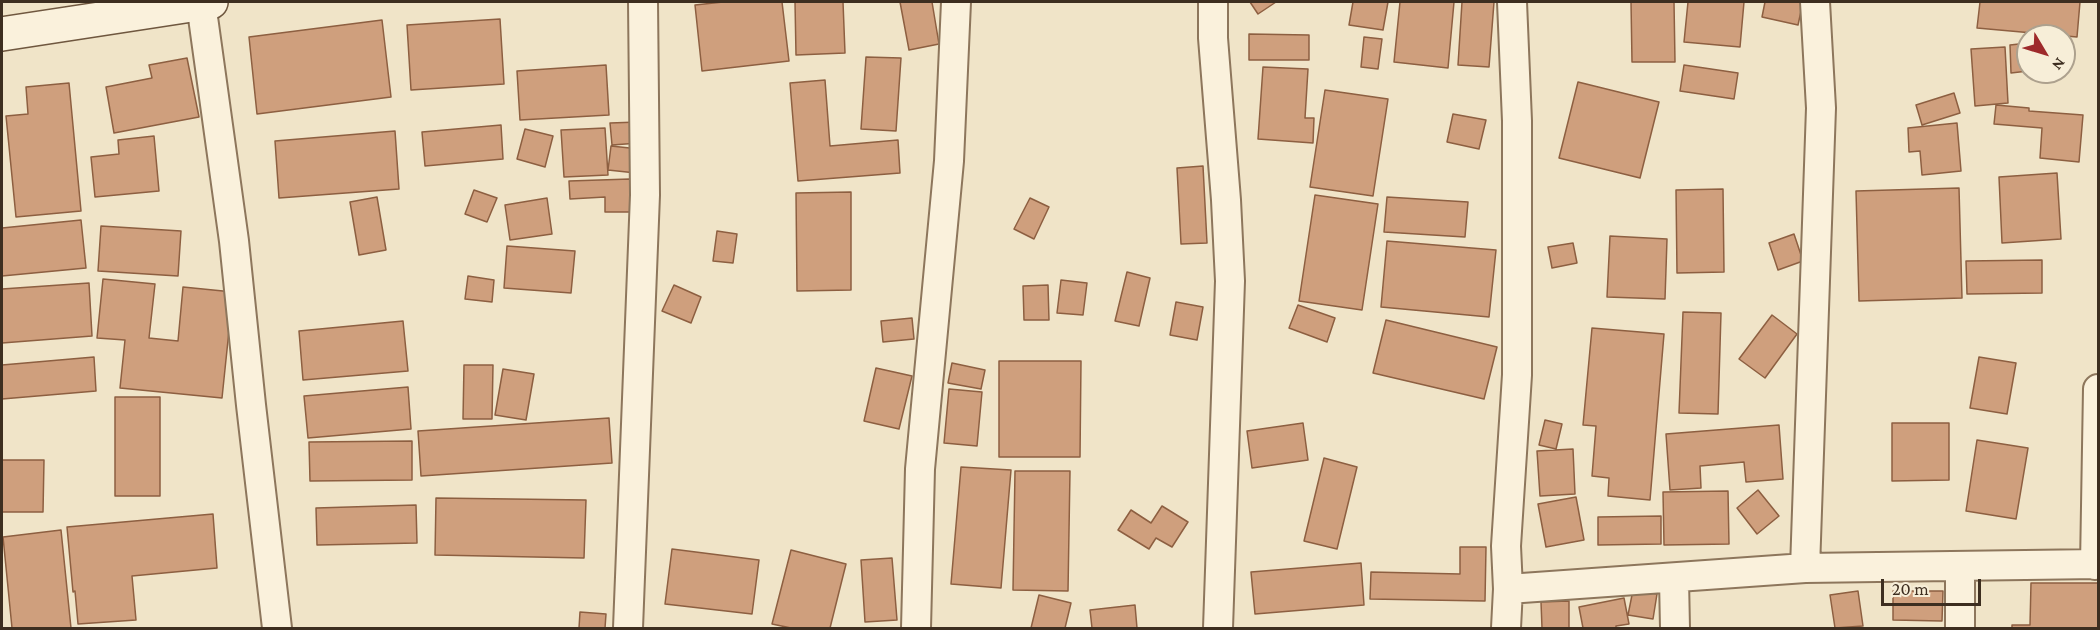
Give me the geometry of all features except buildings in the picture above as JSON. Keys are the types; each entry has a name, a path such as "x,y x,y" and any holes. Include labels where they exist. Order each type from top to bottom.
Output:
{"main road":[{"path":"2,34 206,2"}],"street":[{"path":"206,2 277,628"},
{"path":"628,628 645,195 644,2"},
{"path":"916,628 920,469 949,161 956,2"},
{"path":"1214,2 1213,38 1230,280 1218,628"},
{"path":"1506,628 1508,589 1506,546 1517,375 1517,122 1512,2"},
{"path":"1805,568 1821,108 1815,2"},
{"path":"1508,589 1805,568 2097,564 2098,389"},
{"path":"1960,567 1960,628"},
{"path":"1674,579 1675,628"}]}
